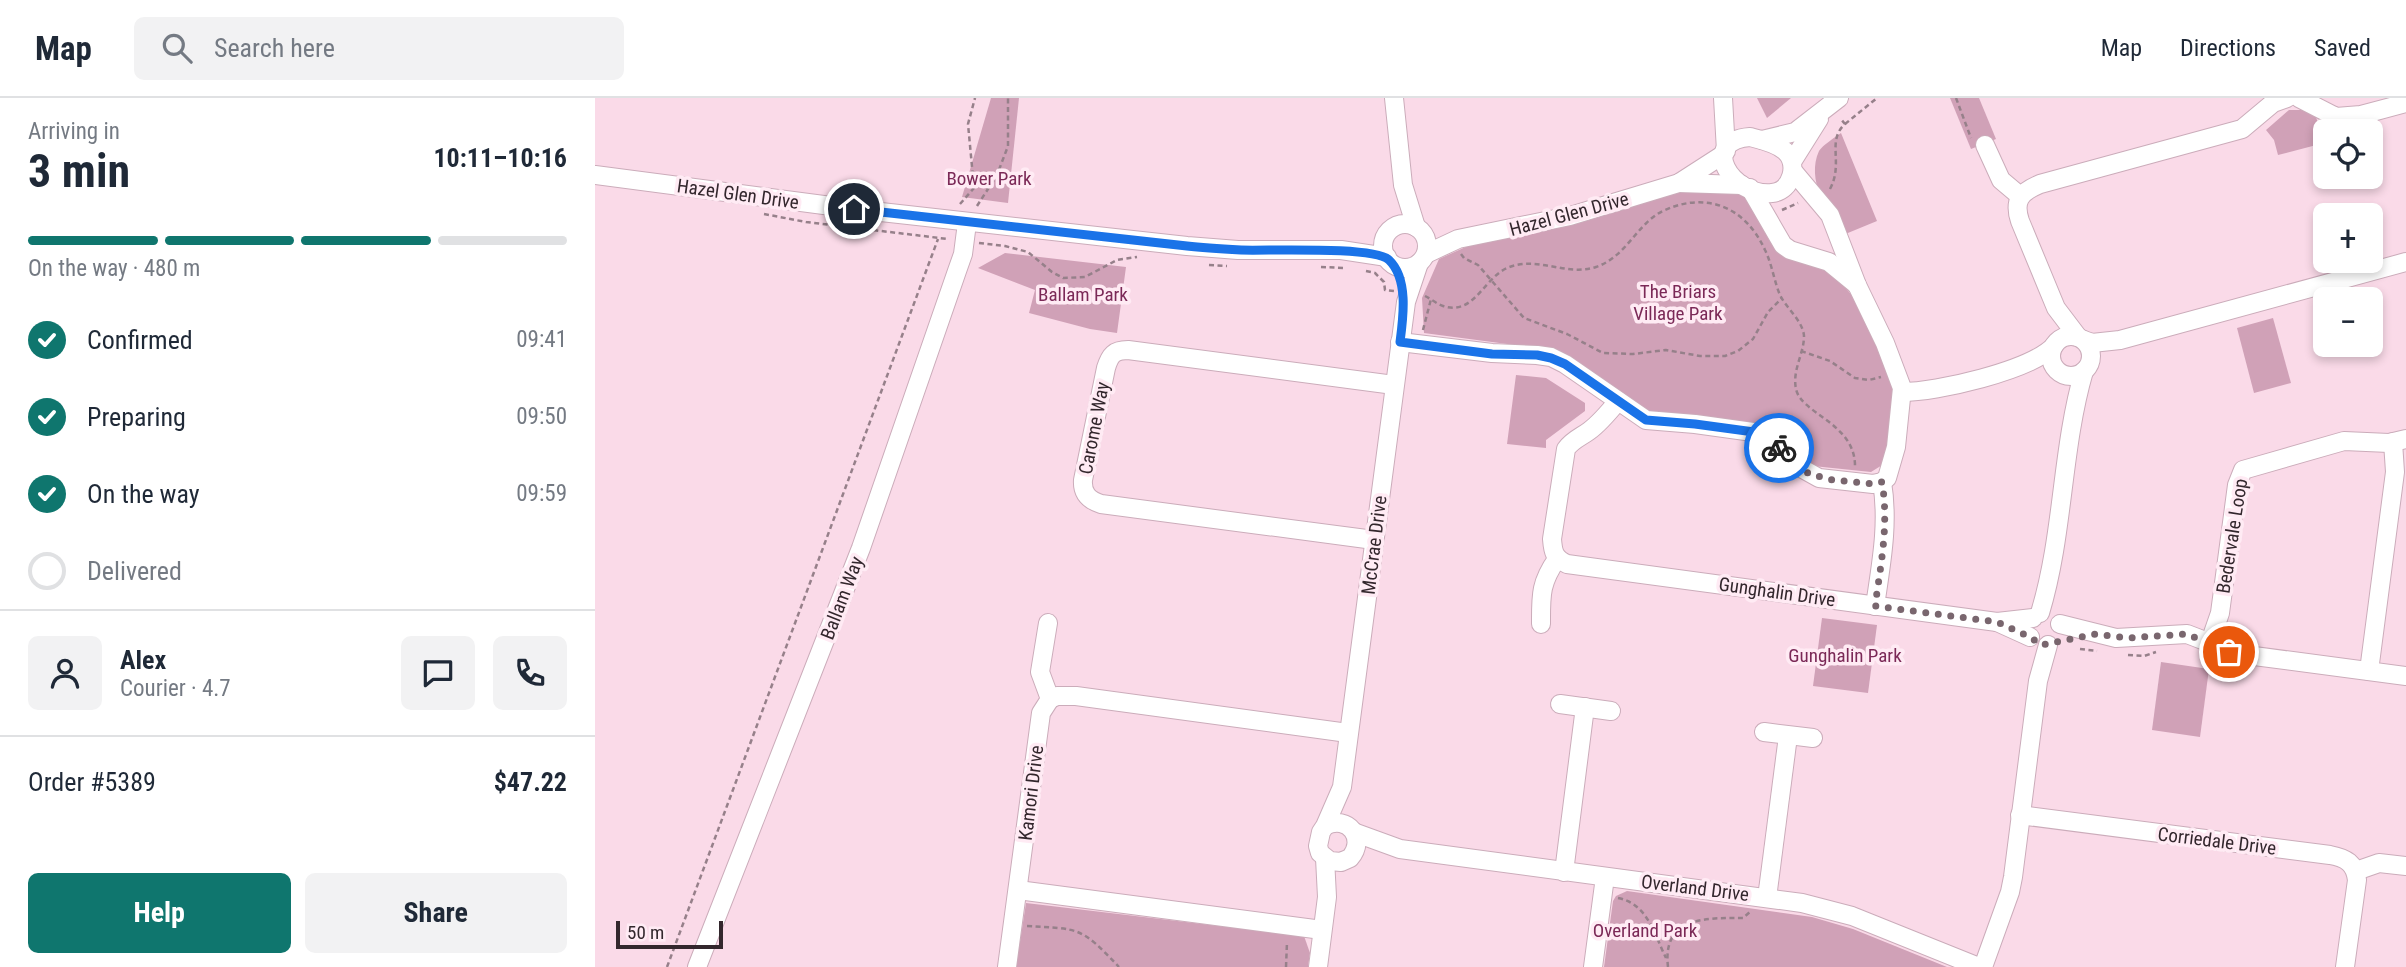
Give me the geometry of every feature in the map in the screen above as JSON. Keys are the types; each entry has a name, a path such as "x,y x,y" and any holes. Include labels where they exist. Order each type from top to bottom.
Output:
{"street":[{"path":"1394,98 1403,185 1420,230 1427,240 1422,258 1406,268 1390,260 1384,252 1403,185"},
{"path":"1725,152 1731,143 1741,138 1785,136 1795,132 1839,98"},
{"path":"1981,967 2010,892 2074,408 2091,355 2056,308 2017,212 2017,200 2028,189 2040,184 2242,129 2273,103 2287,98"},
{"path":"2299,98 2327,114 2347,118 2406,103"},
{"path":"1409,343 1492,354 1551,358 1565,364 1641,418 1654,422 1695,424 1760,433 1809,474 1854,482 1882,482 1891,472 1894,460 1902,392 1897,372 1857,285 1830,215 1793,167 1786,152 1778,146 1756,139 1723,99"},
{"path":"1723,99 1725,170 1746,187 1783,245 1790,250 1829,262 1857,285"},
{"path":"1746,187 1762,192 1777,192 1788,184 1793,167 1825,111"},
{"path":"1978,142 2001,180 2020,196"},
{"name":"Hazel Glen Drive","path":"1422,258 1458,239 1570,216 1679,183 1725,152"},
{"name":"Hazel Glen Drive","path":"595,175 967,223 1213,248 1341,250 1390,260"},
{"name":"Hazel Glen Drive","path":"1679,183 1746,187"},
{"name":"Ballam Way","path":"697,967 861,548 957,271 967,223"},
{"path":"1388,234 1403,224 1420,230"},
{"name":"Hazel Glen Drive","path":"1420,230 1458,239"},
{"name":"Hazel Glen Drive","path":"1341,250 1388,234"},
{"name":"McCrae Drive","path":"1406,295 1422,258"},
{"name":"McCrae Drive","path":"1325,826 1342,787 1394,384 1409,343 1406,295 1390,260"},
{"path":"1902,392 1932,390 2024,366 2040,358 2064,337 2092,343 2120,340 2406,262"},
{"path":"2056,308 2056,344 2052,363 2062,374 2074,408"},
{"path":"2024,366 2062,374 2078,374 2120,340"},
{"name":"Carome Way","path":"1374,540 1101,504 1086,496 1083,480 1106,368 1109,359 1116,352 1128,350 1394,384"},
{"path":"1541,624 1542,588 1545,576 1557,559 1552,539 1566,449 1570,443 1604,418 1618,401"},
{"path":"2369,671 2399,440"},
{"name":"Bedervale Loop","path":"2210,642 2220,612 2237,485 2243,470 2344,441 2399,440"},
{"path":"1875,606 1886,526 1882,482"},
{"name":"Gunghalin Drive","path":"1557,559 1567,564 2045,630 2128,638 2187,634 2210,642"},
{"path":"1048,622 1040,672 1050,699 1057,696 1076,696 1348,733"},
{"path":"2210,642 2239,654 2406,676"},
{"name":"Kamori Drive","path":"1007,967 1041,713 1050,699"},
{"path":"1560,704 1611,711"},
{"path":"1564,872 1585,707"},
{"path":"1764,732 1813,738"},
{"path":"1760,897 1788,736"},
{"name":"McCrae Drive","path":"1342,787 1355,832"},
{"name":"Corriedale Drive","path":"2020,815 2340,857 2356,871"},
{"path":"1327,897 1357,847 1355,832 1343,823 1325,826 1318,838 1320,852 1325,858 1336,862 1349,859"},
{"name":"Overland Drive","path":"1355,832 1400,849 1826,908 1981,967"},
{"name":"Overland Drive","path":"1349,859 1400,849"},
{"path":"1318,967 1327,897 1325,858"},
{"path":"2345,967 2356,871 2379,863 2406,866"},
{"path":"1593,967 1605,877"},
{"path":"1018,890 1322,930"}],"path":[{"path":"667,967 938,238 946,220 974,188 968,124 975,98"},
{"path":"967,223 997,175 1009,146 1008,98"},
{"path":"1845,124 1877,98"},
{"path":"1956,98 1978,142"},
{"path":"1365,271 1375,273 1384,282 1385,290 1431,299 1440,305 1461,307 1475,300 1490,279 1507,269 1530,263 1573,270 1596,267 1626,247 1656,214 1684,203 1704,202 1728,207 1748,224 1765,250 1781,298 1802,330 1804,337 1795,378 1798,396 1846,439 1855,461 1854,482"},
{"path":"760,214 1005,246 1028,252 1062,278 1085,277 1117,260 1139,257"},
{"path":"1458,239 1464,258 1478,265 1524,318 1567,334 1592,349 1615,355 1667,350 1700,356 1725,356 1738,351 1753,339 1768,312 1781,298"},
{"path":"1206,265 1233,266"},
{"path":"1312,267 1355,268"},
{"path":"1409,343 1431,299"},
{"path":"1801,351 1830,362 1863,380 1897,372"},
{"path":"1602,896 1622,899 1639,907 1653,928 1667,961"},
{"path":"1668,967 1667,946 1682,927 1701,919 1747,916 1760,897"},
{"path":"1013,925 1079,930 1093,939 1119,967"},
{"path":"1286,967 1288,925"}],"green space":[{"name":"Bower Park","path":"991,98 1019,98 1008,203 962,197"},
{"path":"1757,98 1791,98 1767,118"},
{"path":"1950,98 1979,98 1996,139 1971,149"},
{"path":"2289,110 2304,110 2317,119 2313,119 2313,146 2278,155 2274,140 2266,130"},
{"path":"1841,133 1877,221 1843,235 1820,196 1815,173 1819,151"},
{"name":"The Briars Village Park","path":"1676,190 1728,190 1749,198 1769,240 1786,255 1827,265 1863,309 1896,390 1887,462 1871,472 1813,466 1764,426 1704,416 1648,413 1552,350 1424,333 1422,298 1439,259 1479,241"},
{"name":"Ballam Park","path":"1005,253 1126,267 1117,333 1029,313 1035,290 978,268"},
{"path":"2273,318 2291,383 2254,393 2237,328"},
{"path":"1516,375 1546,378 1585,403 1585,411 1546,440 1546,448 1507,444"},
{"name":"Gunghalin Park","path":"1822,618 1877,625 1868,693 1813,686"},
{"path":"2161,662 2209,669 2200,737 2152,730"},
{"name":"Overland Park","path":"1627,891 1812,917 1853,929 1947,967 1604,967 1613,901 1616,896"},
{"path":"1026,903 1304,936 1310,953 1308,967 1016,967"}],"way so far":[{"path":"1779,448 1809,474 1819,478 1873,484 1882,482 1886,526 1875,606 1997,622 2041,645 2096,634 2128,638 2187,634 2197,636 2229,652"}],"route":[{"path":"854,209 1187,246 1238,250 1341,250 1387,257 1399,280 1406,302 1400,342 1492,354 1551,358 1565,364 1646,420 1760,433 1779,448"}]}
